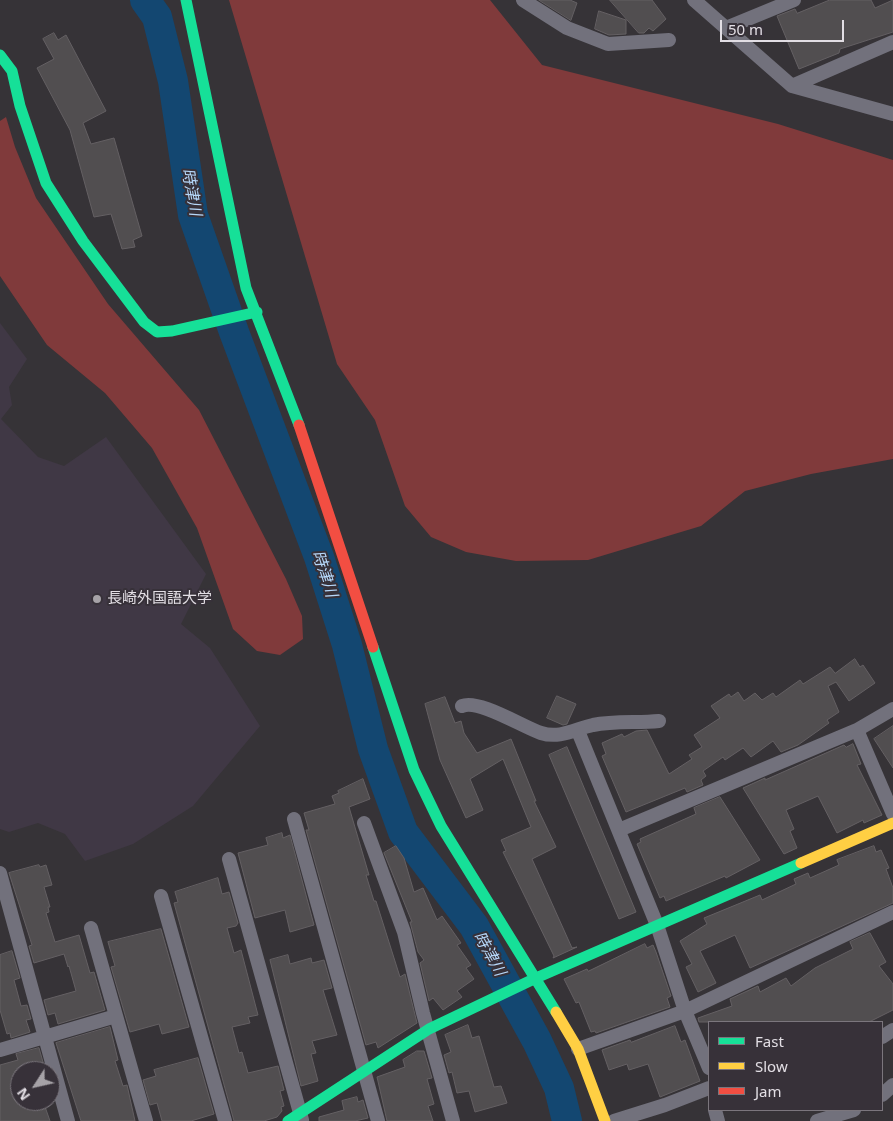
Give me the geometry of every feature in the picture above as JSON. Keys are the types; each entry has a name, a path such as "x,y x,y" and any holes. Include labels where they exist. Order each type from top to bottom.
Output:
{"street":[{"path":"186,0 246,288 257,312 305,439 414,770 441,826 534,980 578,1048 606,1121"},
{"path":"523,0 567,28 608,44 670,40"},
{"path":"694,0 792,86 893,114"},
{"path":"726,28 794,0"},
{"path":"792,86 893,42"},
{"path":"0,55 12,71 20,106 46,183 83,241 144,322 157,332 172,331 257,312"},
{"path":"462,706 466,704 482,708 543,733 564,734 593,725 659,721"},
{"path":"619,830 857,730 893,709"},
{"path":"857,730 893,814"},
{"path":"578,731 657,925 685,1011 708,1066"},
{"path":"294,819 378,1121"},
{"path":"364,823 404,932 453,1121"},
{"path":"288,1121 301,1117 365,1071 429,1029 657,925 893,823"},
{"path":"229,859 301,1117"},
{"path":"0,873 68,1121"},
{"path":"161,896 225,1121"},
{"path":"578,1048 685,1011 893,912"},
{"path":"91,928 146,1121"},
{"path":"0,1050 116,1016"},
{"path":"883,1094 893,1085"},
{"path":"614,1121 665,1105 708,1088"},
{"path":"817,1121 851,1111"}],"shaded area":[{"path":"229,0 490,0 542,65 778,124 893,160 893,459 811,474 745,491 701,526 588,560 516,561 466,552 431,537 405,506 375,420 337,364"},
{"path":"6,117 15,147 36,198 108,304 199,410 286,579 302,616 303,639 280,655 257,651 233,629 197,528 152,448 105,393 47,345 0,276 0,121"},
{"name":"長崎外国語大学","path":"0,323 27,359 9,387 12,405 1,419 38,457 64,466 106,437 206,574 181,624 210,648 260,726 193,806 133,844 85,861 65,834 38,823 9,832 0,829"}],"building":[{"path":"539,0 570,0 577,3 571,20"},
{"path":"610,0 652,0 666,19 653,31 649,28 644,33 639,33"},
{"path":"830,0 871,0 875,8 893,0 893,32 840,49 839,53 799,69 777,16 795,9 797,13"},
{"path":"599,11 626,20 626,34 609,35 595,29"},
{"path":"54,33 58,40 66,35 106,111 83,123 91,144 114,138 142,236 133,240 135,247 122,249 111,214 94,217 70,130 37,68 54,59 43,39"},
{"path":"855,659 860,667 863,665 875,683 849,701 836,682 828,686 839,712 827,720 829,723 798,745 781,752 773,741 751,757 743,748 725,760 723,757 703,771 706,776 701,780 703,785 687,792 685,788 626,812 602,756 606,754 602,743 622,734 624,737 636,731 647,730 669,774 692,759 689,755 702,747 694,735 720,718 711,706 729,694 731,697 738,692 744,701 755,693 762,700 773,693 776,697 800,680 803,684 830,667 835,673"},
{"path":"557,696 576,704 567,724 563,725 547,718"},
{"path":"445,697 455,723 461,721 464,733 477,753 511,739 536,801 534,801 556,847 532,859 572,948 577,947 553,958 554,956 503,852 506,851 501,840 531,827 503,759 470,779 483,810 466,818 440,760 425,704"},
{"path":"893,726 893,768 874,739"},
{"path":"853,744 861,764 857,765 882,815 864,823 863,820 837,833 818,796 786,810 794,829 790,831 797,848 784,854 743,788 844,745 846,747"},
{"path":"567,747 636,912 619,919 549,755"},
{"path":"363,779 370,799 349,807 369,875 366,875 374,901 376,901 400,977 405,974 417,1023 378,1048 376,1042 366,1045 306,830 309,830 304,813 335,804 332,796"},
{"path":"720,797 760,860 726,878 725,876 666,901 664,896 660,898 637,844 641,842 640,839 696,814 694,808"},
{"path":"282,833 283,838 290,835 314,925 290,932 285,910 255,918 238,853 268,845 266,838"},
{"path":"396,846 404,858 414,892 423,888 437,920 442,916 461,943 457,945 471,965 466,968 474,979 457,991 462,997 443,1010 433,998 429,1001 420,963 424,960 418,952 410,922 412,922 384,853"},
{"path":"874,846 876,852 881,850 889,868 886,869 893,888 893,903 750,968 735,935 700,951 716,983 698,992 686,967 692,964 680,941 707,924 704,918 760,895 762,900 796,884 794,879 808,873 810,878 839,865 837,860"},
{"path":"39,865 40,867 46,865 52,885 44,887 50,907 48,907 49,912 46,913 55,942 79,935 90,973 94,972 105,1010 58,1024 55,1013 48,1015 44,1000 76,991 69,966 64,954 34,963 29,946 32,945 9,873"},
{"path":"218,878 222,894 229,892 238,923 236,926 227,928 234,953 241,950 258,1015 248,1017 250,1023 232,1027 239,1053 242,1052 248,1073 278,1066 284,1090 280,1091 284,1106 281,1107 282,1111 277,1117 264,1121 234,1121 174,903 178,902 175,892"},
{"path":"161,929 189,1027 162,1034 159,1024 130,1032 111,967 115,966 108,942"},
{"path":"870,933 886,962 879,966 893,984 893,1010 871,1021 699,1022 698,1018 732,1006 730,999 758,986 760,992 786,978 791,986 815,968 853,949 850,942"},
{"path":"645,944 647,948 653,945 656,952 671,996 667,998 670,1007 596,1033 595,1031 591,1032 579,1002 576,1003 564,979 587,969 588,971"},
{"path":"12,951 20,978 14,980 21,1006 27,1005 31,1019 26,1020 30,1032 11,1038 10,1033 7,1034 0,1010 0,955"},
{"path":"288,955 290,964 311,958 312,963 324,960 332,988 323,990 337,1035 312,1041 316,1053 311,1054 318,1081 301,1086 270,960"},
{"path":"468,1025 472,1038 479,1036 494,1087 501,1086 507,1103 475,1112 469,1091 457,1093 452,1072 449,1073 444,1055 451,1052 445,1035"},
{"path":"675,1026 681,1042 685,1040 700,1081 660,1097 648,1064 629,1070 627,1064 609,1070 602,1050"},
{"path":"110,1027 118,1060 115,1061 123,1086 127,1085 135,1121 81,1121 56,1043"},
{"path":"39,1048 43,1061 14,1061 18,1060 16,1054"},
{"path":"417,1051 424,1051 432,1078 427,1079 434,1104 428,1106 433,1121 387,1121 377,1077 405,1067 403,1060"},
{"path":"198,1058 214,1114 191,1121 162,1121 157,1103 150,1105 143,1080 156,1076 154,1070"},
{"path":"10,1062 10,1111 46,1111 50,1121 0,1121 0,1065"},
{"path":"357,1097 358,1102 363,1100 368,1118 355,1121 319,1121 319,1117 344,1110 342,1101"}],"waterway":[{"name":"時津川","path":"145,0 157,17 173,81 193,215 234,332 319,557 347,645 373,749 403,832 474,926 537,1041 559,1088 567,1121"}],"traffic: fast":[{"path":"186,0 246,288 299,425"},
{"path":"0,55 12,71 20,106 46,183 83,241 144,322 157,332 172,331 257,312"},
{"path":"373,647 414,770 441,826 556,1012"},
{"path":"288,1121 429,1029 536,978 801,863"}],"traffic: slow":[{"path":"801,863 893,823"},
{"path":"556,1012 578,1049 605,1121"}],"traffic: jam":[{"path":"299,425 373,647"}],"place":[{"name":"長崎外国語大学","path":"97,599"}]}
